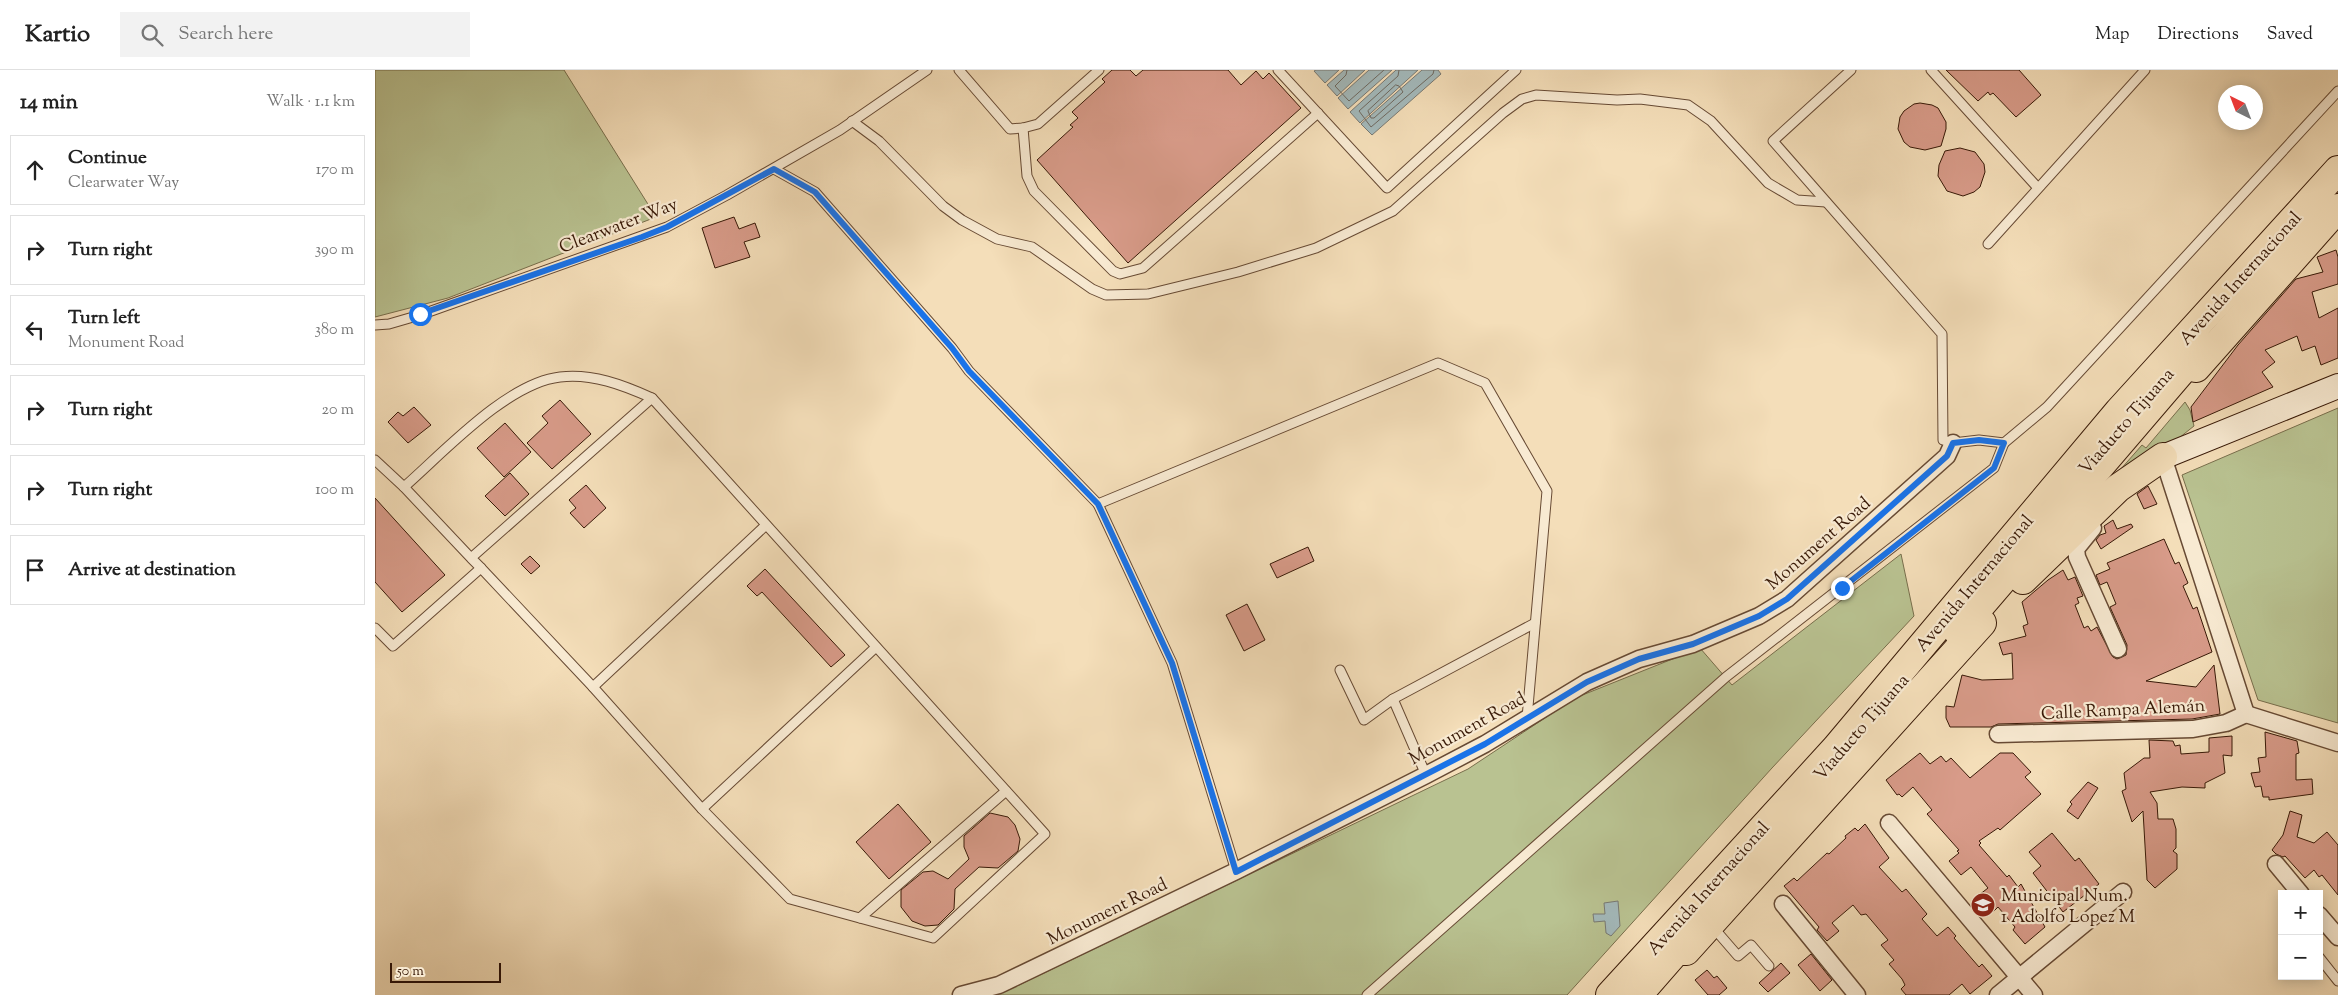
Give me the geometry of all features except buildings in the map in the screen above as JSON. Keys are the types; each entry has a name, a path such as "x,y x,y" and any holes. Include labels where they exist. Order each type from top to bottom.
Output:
{"highway":[{"name":"Avenida Internacional","path":"1610,995 1836,748 2119,411 2338,170"},
{"name":"Viaducto Tijuana","path":"1614,995 1727,880 1969,604 2186,350 2338,182"},
{"name":"Viaducto Tijuana","path":"1637,995 1961,628 2195,355 2338,197"},
{"name":"Avenida Internacional","path":"1647,995 1997,606 2209,352 2338,208"},
{"path":"1997,606 2096,507 2118,488 2165,464"}],"street":[{"path":"2118,649 2080,567 2077,550 2098,522 2165,464 2338,386"},
{"name":"Monument Road","path":"961,995 1001,990 1485,744 1587,682 1639,659 1693,644 1759,616 1787,599 1947,456 1953,443"},
{"path":"2165,464 2246,714 2338,742"},
{"name":"Calle Rampa Alemán","path":"1997,734 2193,729 2226,723 2246,714"},
{"path":"1889,823 2034,995"},
{"path":"2276,864 2298,890"},
{"path":"1998,995 2123,892"},
{"path":"1783,904 1857,995"},
{"path":"2323,920 2338,937"}],"lane":[{"name":"Clearwater Way","path":"375,325 389,324 420,314 667,227 774,169 852,121 927,70"},
{"path":"959,70 1010,129 1038,124 1099,70"},
{"path":"1278,70 1387,188 1516,70"},
{"path":"1851,70 1773,141 1942,334 1943,440 1953,443 1979,440 2004,443"},
{"path":"1931,70 2038,188"},
{"path":"1988,244 2145,70"},
{"path":"1367,995 1656,736 1726,677 1994,468 2004,443 2047,407 2338,91"},
{"path":"852,121 879,141 943,206 963,220 997,239 1032,247 1093,289 1106,295 1148,294 1238,272 1316,248 1381,218 1393,210 1503,113 1522,99 1536,94 1617,100 1640,99 1688,105 1711,121 1768,183 1797,200 1826,202"},
{"path":"1023,128 1027,176 1034,191 1113,271 1120,274 1143,268 1318,113"},
{"path":"774,169 815,192 952,348 969,371 1098,504 1172,663 1236,872"},
{"path":"1098,504 1438,363 1485,383 1547,490 1527,719"},
{"path":"375,460 404,487 593,687 702,809 790,898 933,938 1045,834 652,398 627,387 602,380 561,377 538,382 501,402 404,487"},
{"path":"471,558 652,398"},
{"path":"375,474 383,467"},
{"path":"593,687 765,525"},
{"path":"375,628 393,646 481,568"},
{"path":"1340,670 1364,720 1393,699 1535,624"},
{"path":"702,809 876,647"},
{"path":"1393,699 1426,775"},
{"path":"860,918 1006,791"},
{"path":"1710,924 1738,956 1751,945 1769,966"},
{"path":"2323,962 2338,981"}],"green space":[{"path":"375,70 564,70 656,217 448,298 375,317"},
{"path":"2185,402 2190,410 2194,426 2076,520 2142,445 2146,448"},
{"path":"2338,408 2338,723 2258,700 2182,475"},
{"path":"1901,554 1914,616 1772,768 1567,995 979,995 1019,985 1468,769 1575,698 1700,648 1732,685"}],"water":[{"path":"1339,70 1325,83 1314,71"},
{"path":"1344,70 1365,70 1337,96 1327,85"},
{"path":"1369,70 1392,70 1348,109 1338,98"},
{"path":"1396,70 1418,70 1360,123 1350,112"},
{"path":"1422,70 1438,70 1441,74 1372,135 1361,124"},
{"path":"1618,901 1620,926 1611,936 1606,933 1605,921 1594,922 1593,914 1605,914 1604,903"}],"place":[{"name":"Municipal Num. 1 Adolfo Lopez M","path":"1983,905"}],"route":[{"path":"420,314 667,227 774,169 815,192 952,348 969,371 1098,504 1172,663 1236,872 1485,744 1587,682 1639,659 1693,644 1759,616 1787,599 1947,456 1953,443 1979,440 2004,443 1994,468 1842,588"}]}
